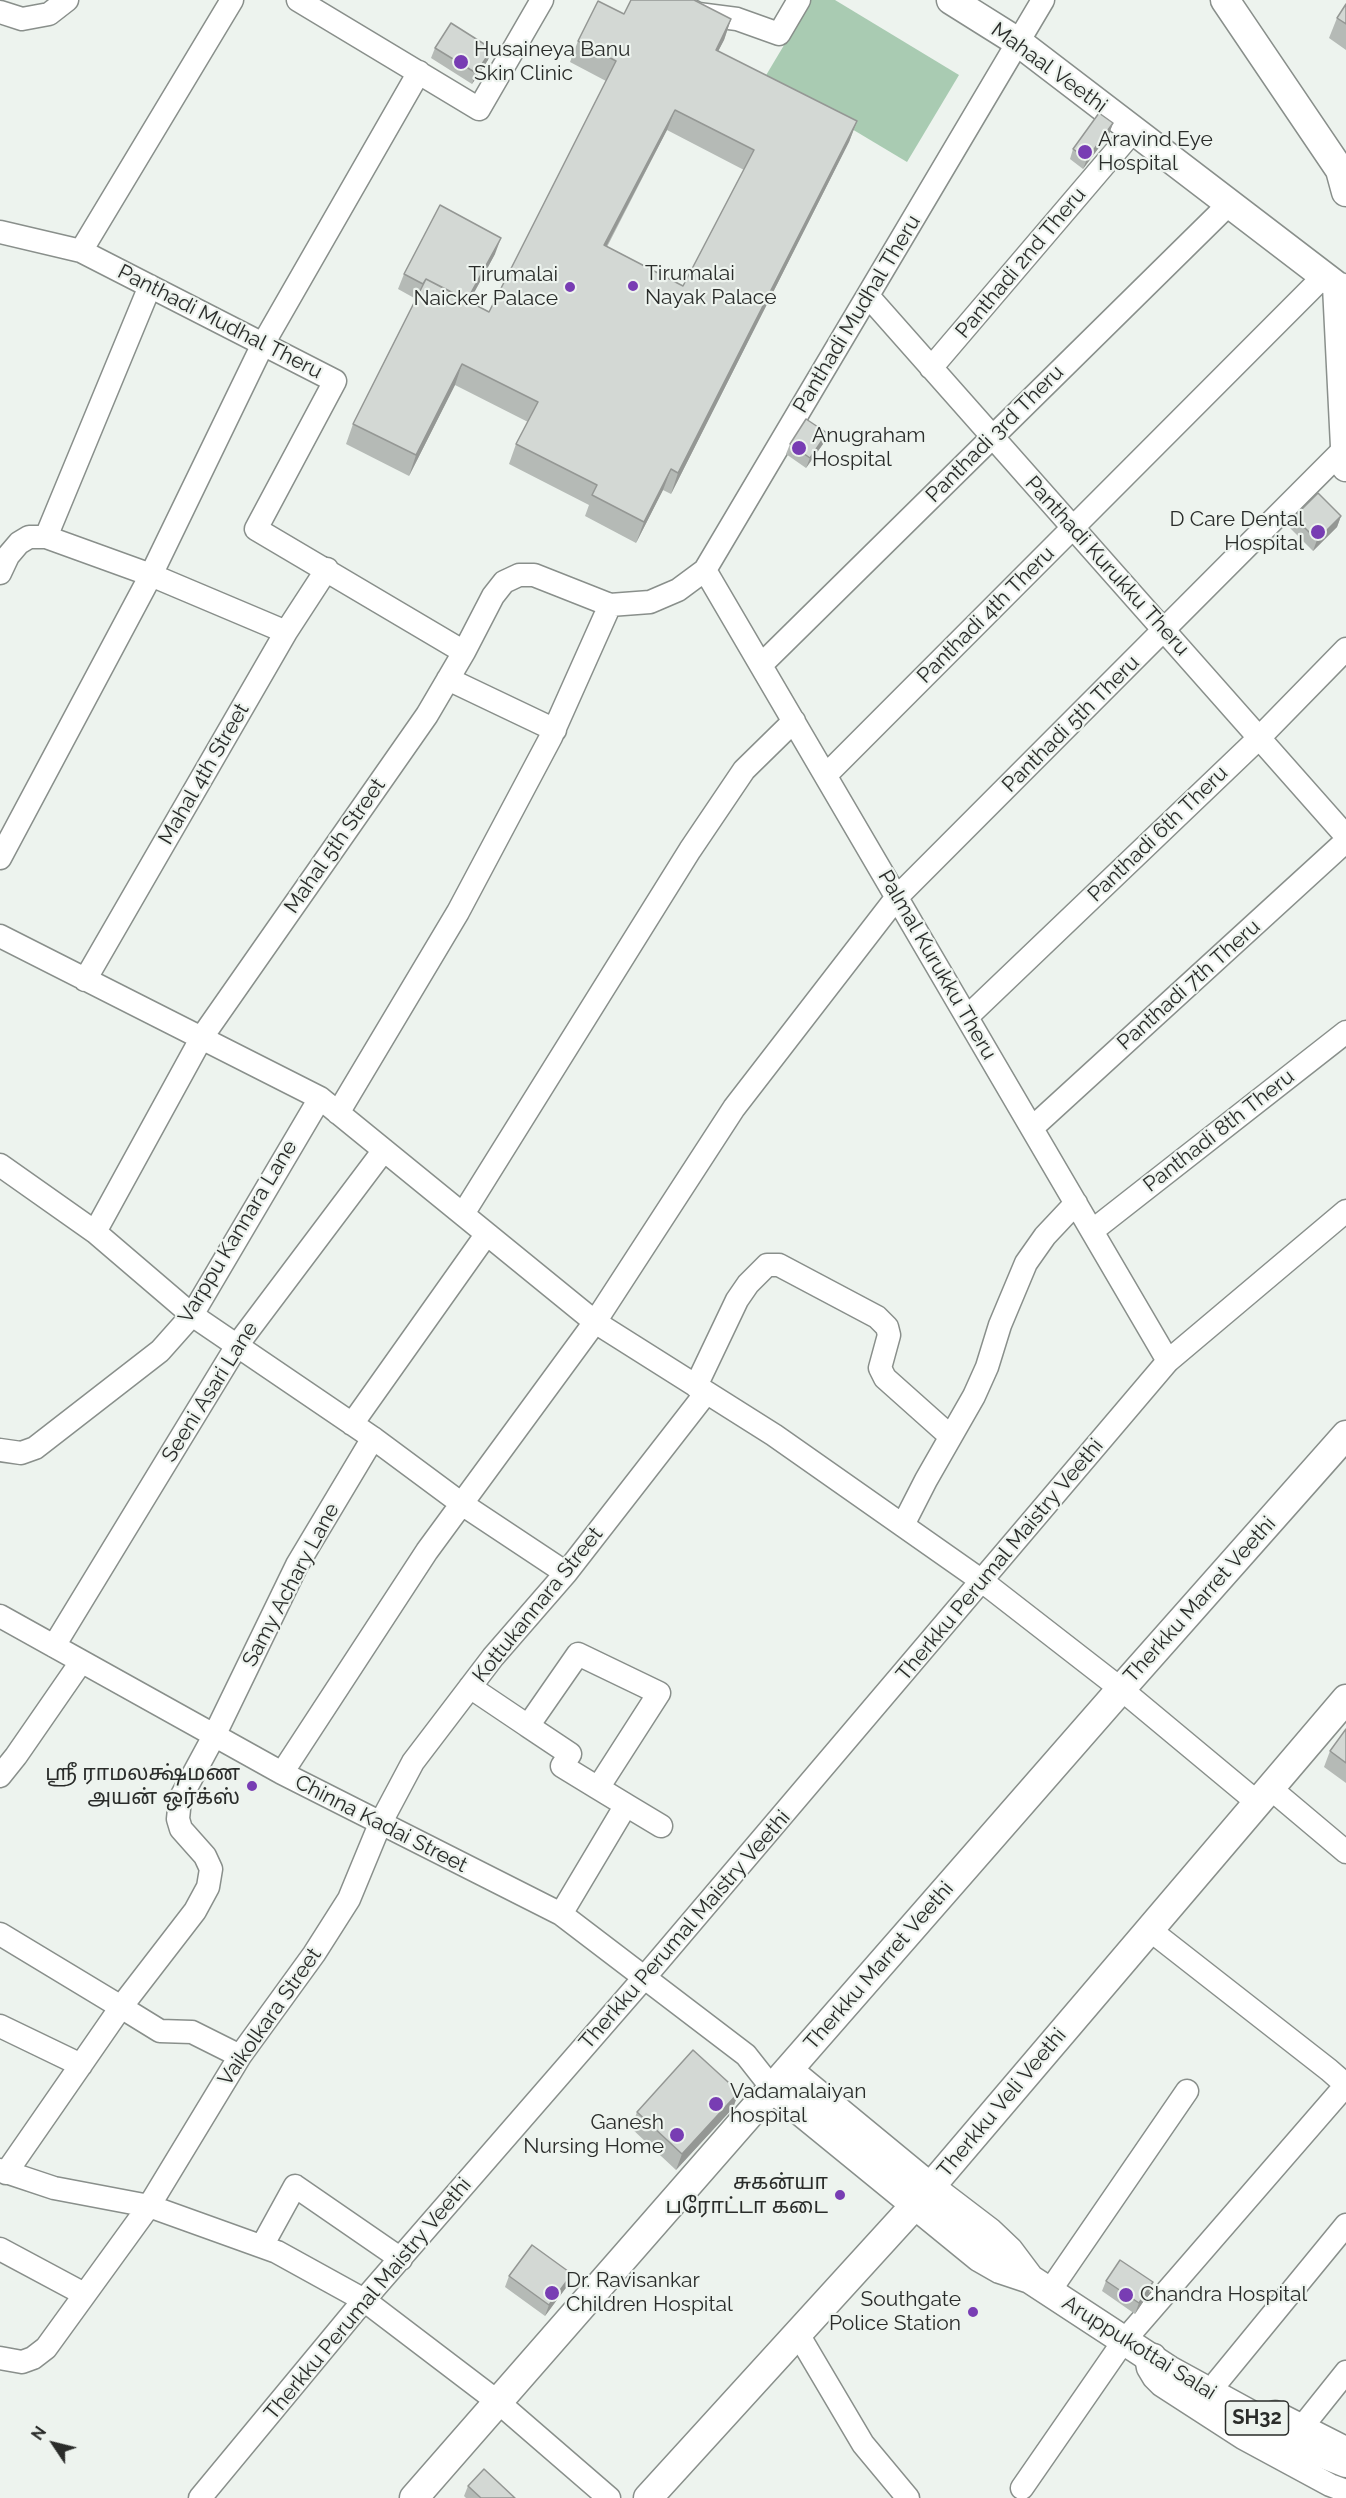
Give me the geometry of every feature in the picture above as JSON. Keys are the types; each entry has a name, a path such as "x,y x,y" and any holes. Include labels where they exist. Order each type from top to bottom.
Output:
{"main road":[{"name":"Mahaal Veethi","path":"951,0 1018,42 1336,284"},
{"path":"1225,0 1340,170 1346,192"},
{"path":"1336,284 1346,457"},
{"name":"Therkku Marret Veethi","path":"414,2498 1346,1435"},
{"name":"Therkku Veli Veethi","path":"648,2498 923,2196 1346,1699"},
{"name":"Aruppukottai Salai","path":"780,2079 923,2196 989,2232 1009,2250 1039,2285 1146,2356 1321,2453 1346,2463"}],"street":[{"path":"0,12 22,19 40,16 49,14 67,0"},
{"path":"81,251 232,0"},
{"path":"298,0 479,109 542,0"},
{"path":"671,0 698,14 737,19 779,34 799,0"},
{"name":"Panthadi Mudhal Theru","path":"0,232 81,251 335,381 256,529 464,652 493,596 504,582 519,575 534,575 610,605 650,602 678,590 705,570 1043,0"},
{"path":"0,858 151,575 263,344 419,72"},
{"name":"Panthadi 2nd Theru","path":"931,368 1134,130"},
{"name":"Panthadi 3rd Theru","path":"761,665 1229,204"},
{"name":"Panthadi 4th Theru","path":"826,775 1072,529 1336,284"},
{"path":"46,537 150,286"},
{"name":"Panthadi Kurukku Theru","path":"868,296 1346,836"},
{"name":"Panthadi 5th Theru","path":"282,1773 427,1551 595,1322 734,1108 897,897 1164,631 1346,457"},
{"path":"0,573 8,556 19,543 29,537 46,537 151,575 286,632"},
{"name":"Mahal 4th Street","path":"85,981 286,632 327,569"},
{"name":"Palmal Kurukku Theru","path":"705,570 1168,1361"},
{"path":"338,1113 458,912 555,730 610,605"},
{"name":"Panthadi 6th Theru","path":"967,1017 1259,738 1346,649"},
{"name":"Mahal 5th Street","path":"95,1232 202,1037 420,725 464,652"},
{"path":"448,679 555,730"},
{"path":"463,1214 720,805 744,770 794,721"},
{"name":"Panthadi 7th Theru","path":"1032,1128 1346,842"},
{"path":"0,936 320,1098 595,1322 774,1435 903,1525 982,1581 1121,1689 1264,1795 1346,1852"},
{"name":"Panthadi 8th Theru","path":"1092,1230 1346,1032"},
{"name":"Varppu Kannara Lane","path":"0,1450 21,1453 35,1448 152,1358 192,1315 320,1098"},
{"name":"Seeni Asari Lane","path":"54,1646 238,1344 384,1150"},
{"path":"0,1164 95,1232 192,1315 238,1344 373,1438 462,1504 566,1573"},
{"path":"903,1525 979,1387 1000,1325 1026,1263 1044,1236 1076,1203"},
{"name":"Therkku Perumal Maistry Veethi","path":"200,2498 364,2300 644,1978 1168,1361 1346,1211"},
{"path":"352,1424 486,1234"},
{"name":"Kottukannara Street","path":"381,1824 412,1762 493,1657 566,1573 701,1389 737,1300 748,1284 767,1265 779,1265 878,1317 887,1327 889,1335 880,1368 885,1378 950,1436"},
{"name":"Samy Achary Lane","path":"3,2171 121,2007 195,1911 208,1887 211,1869 205,1856 181,1828 178,1808 180,1798 214,1736 297,1565 373,1438"},
{"name":"Chinna Kadai Street","path":"0,1616 282,1773 561,1914 780,2079"},
{"path":"528,1726 578,1654 659,1693 598,1788"},
{"path":"0,1776 81,1662"},
{"path":"470,1687 570,1754 562,1766 661,1826"},
{"path":"561,1914 626,1805"},
{"name":"Vaikolkara Street","path":"0,2358 22,2362 33,2358 46,2348 149,2206 240,2056 314,1954 349,1899 381,1824"},
{"path":"1022,2495 1146,2356 1346,2085 1150,1930"},
{"path":"0,1934 160,2031 192,2032 240,2056"},
{"path":"0,2026 81,2065"},
{"path":"1039,2285 1187,2091"},
{"path":"3,2171 54,2188 149,2206 277,2252 364,2300 498,2402 609,2498"},
{"path":"262,2246 295,2186 400,2259"},
{"path":"1218,2381 1346,2225"},
{"path":"0,2249 84,2294"},
{"path":"798,2334 862,2444 908,2498"},
{"path":"1146,2356 1157,2354 1170,2357 1346,2448"},
{"path":"1146,2356 1148,2368 1161,2385 1243,2438 1346,2491"},
{"path":"1302,2427 1346,2372"}],"green space":[{"path":"811,0 835,0 959,75 907,162 765,77"}],"building":[{"name":"Tirumalai Naicker Palace","path":"631,0 694,0 731,19 716,50 857,121 678,473 671,469 644,522 592,495 597,485 516,444 538,402 462,364 416,455 353,424 426,279 489,312 616,61 578,41 598,1 624,14","holes":["675,110 754,150 683,286 604,245"]},
{"path":"1346,4 1346,24 1337,18"},
{"path":"451,23 492,49 476,73 435,48"},
{"path":"1099,113 1113,123 1087,159 1073,149"},
{"path":"440,205 501,238 467,300 426,279 423,284 404,274"},
{"path":"806,419 827,433 810,458 790,444"},
{"path":"1318,493 1341,516 1317,540 1294,517"},
{"path":"1346,1729 1346,1763 1330,1751"},
{"path":"693,2050 739,2092 682,2154 637,2112"},
{"path":"532,2245 572,2274 549,2305 509,2276"},
{"path":"1120,2260 1153,2282 1139,2303 1106,2281"},
{"path":"484,2469 515,2498 481,2498 468,2486"}],"place":[{"name":"Husaineya Banu Skin Clinic","path":"461,62"},
{"name":"Aravind Eye Hospital","path":"1085,152"},
{"name":"Tirumalai Nayak Palace","path":"633,286"},
{"name":"Tirumalai Naicker Palace","path":"570,287"},
{"name":"Anugraham Hospital","path":"799,448"},
{"name":"D Care Dental Hospital","path":"1318,532"},
{"name":"ஶ்ரீ ராமலக்ஷ்மண அயன் ஒர்க்ஸ்","path":"252,1786"},
{"name":"Vadamalaiyan hospital","path":"716,2104"},
{"name":"Ganesh Nursing Home","path":"677,2135"},
{"name":"சுகன்யா பரோட்டா கடை","path":"840,2195"},
{"name":"Dr. Ravisankar Children Hospital","path":"552,2293"},
{"name":"Chandra Hospital","path":"1126,2295"},
{"name":"Southgate Police Station","path":"973,2312"}]}
